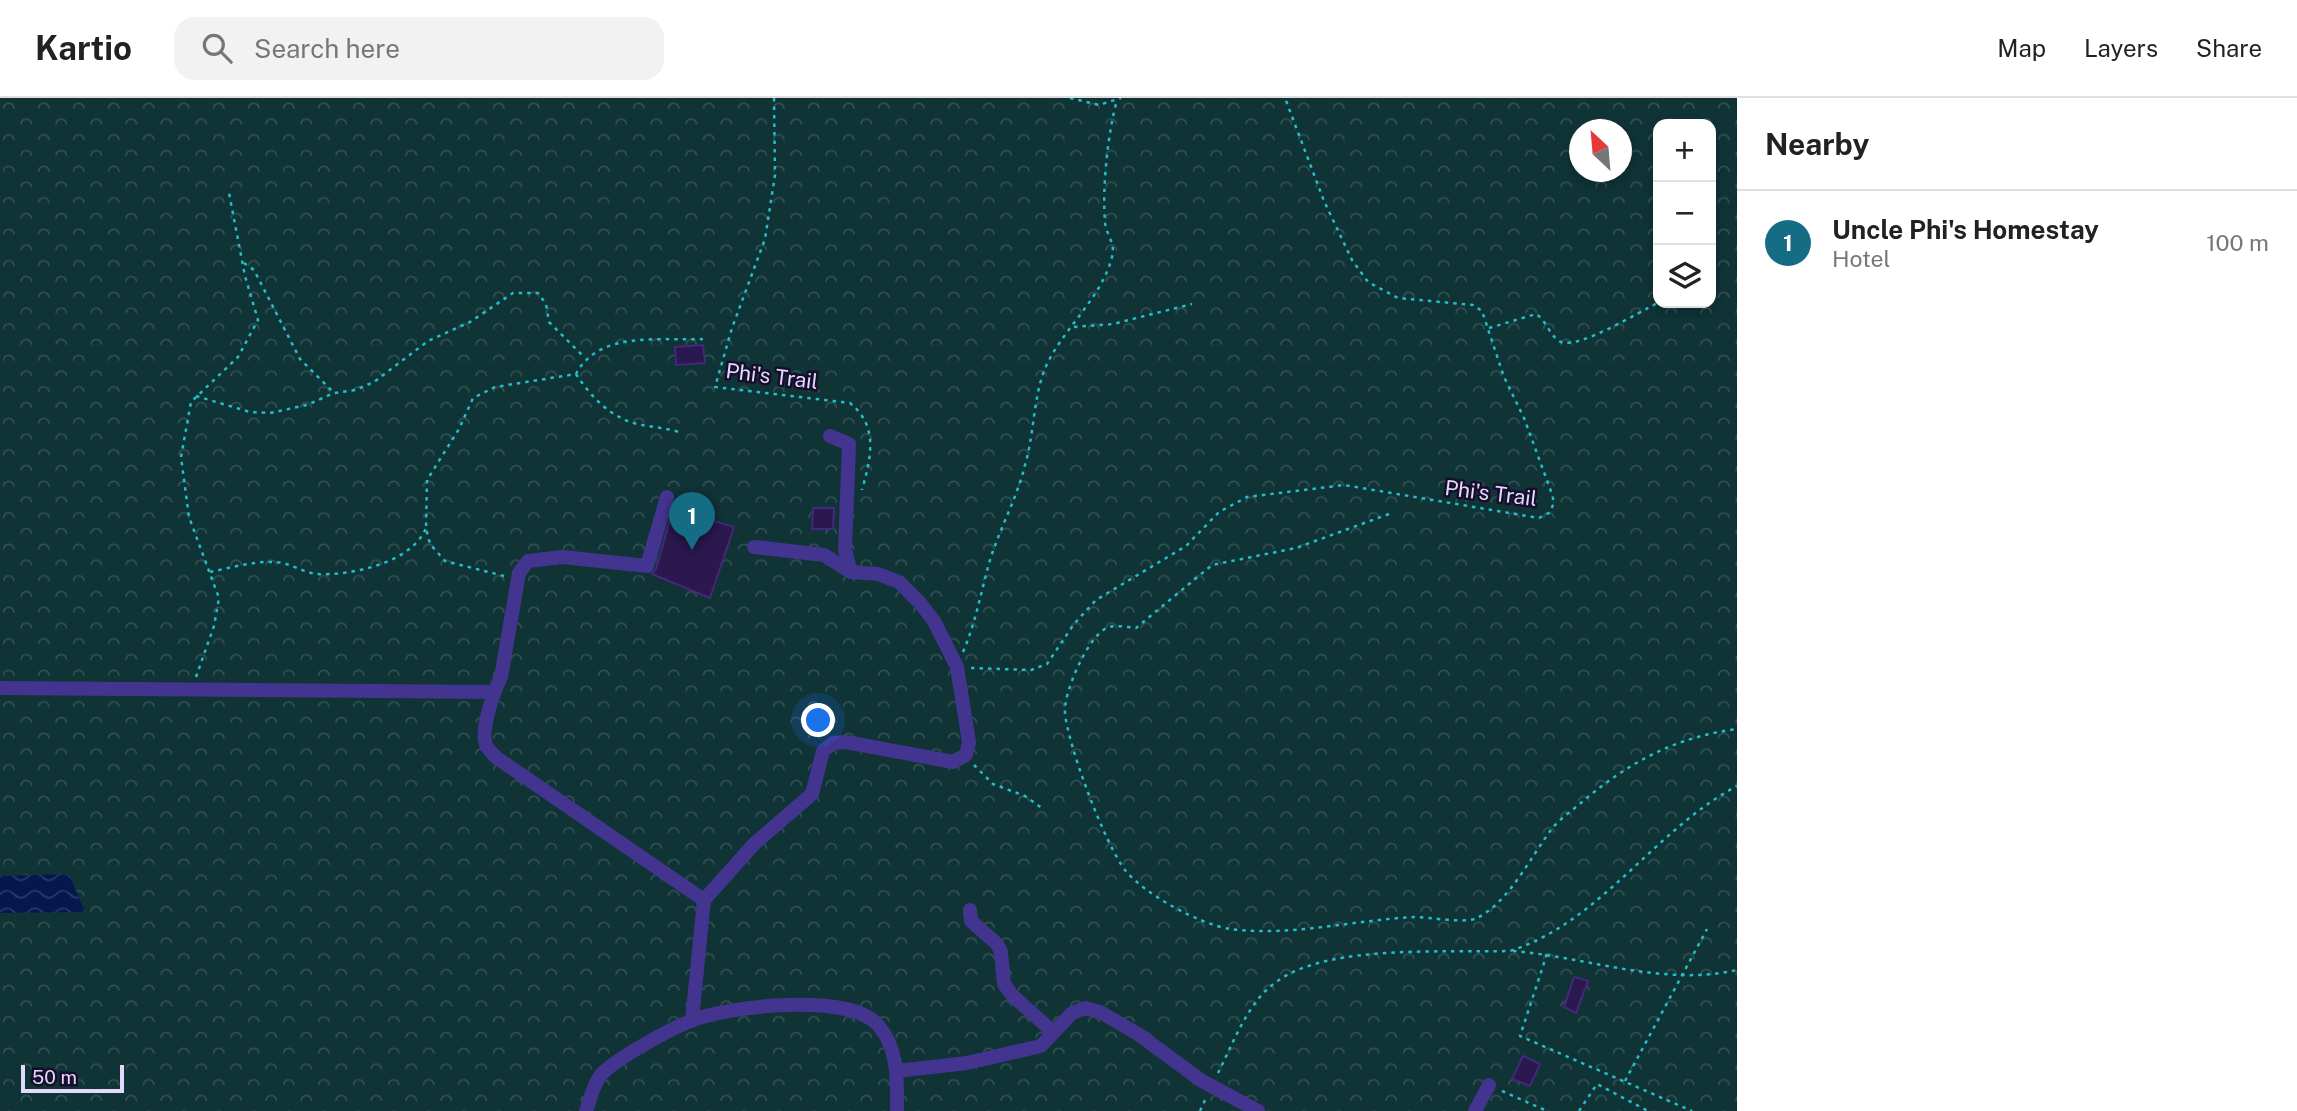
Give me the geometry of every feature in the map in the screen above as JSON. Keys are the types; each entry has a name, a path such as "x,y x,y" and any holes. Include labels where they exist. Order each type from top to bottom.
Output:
{"street":[{"path":"830,436 849,444 845,550 851,572"},
{"path":"667,497 647,565 550,559 528,561 517,582 501,677 494,692 484,735 486,747 497,758 704,900"},
{"path":"692,1020 704,900 755,843 812,794 823,751 833,743 846,741 953,762 961,760 968,749 964,699 957,667 933,621 899,582 878,574 851,572 824,555 754,547"},
{"path":"0,688 494,692"},
{"path":"970,910 971,921 992,939 1001,952 1004,984 1013,996 1054,1032"},
{"path":"586,1111 600,1077 616,1062 692,1020 775,1004 814,1004 864,1016 877,1024 892,1048 897,1071 897,1111"},
{"path":"897,1071 926,1069 1041,1046 1072,1013 1085,1007 1100,1012 1138,1034 1211,1086 1258,1111"},
{"path":"1475,1111 1489,1085"}],"path":[{"name":"Phi's Trail","path":"774,98 775,175 765,239 732,328 715,387 850,403 865,418 872,443 862,490"},
{"path":"1070,98 1099,105 1119,99"},
{"name":"Phi's Trail","path":"957,667 1031,670 1047,664 1074,624 1096,600 1186,546 1219,512 1247,497 1344,485 1510,515 1539,518 1549,513 1554,503 1552,494 1524,418 1504,377 1482,311 1473,306 1398,298 1368,282 1352,260 1324,201 1285,98"},
{"path":"957,667 969,638 990,559 1025,465 1043,375 1050,357 1074,327 1113,257 1113,241 1105,224 1106,191 1111,127 1119,99"},
{"path":"198,690 196,673 211,638 219,598 188,517 181,457 191,402 238,357 258,320 229,193"},
{"path":"243,262 254,270 300,359 334,393"},
{"path":"196,396 250,412 270,413 307,405 334,393 355,390 374,382 428,341 470,322 513,293 526,291 538,293 546,304 549,322 585,359"},
{"path":"1074,327 1113,324 1192,304"},
{"path":"1489,328 1536,314 1543,318 1559,342 1566,343 1601,332 1653,306"},
{"path":"517,582 445,561 430,544 426,528 427,480 459,429 472,398 495,387 576,374 585,359 594,351 629,341 704,340"},
{"path":"576,374 587,391 607,410 631,422 679,432"},
{"path":"1389,513 1296,548 1212,565 1136,628 1109,627 1096,635 1065,698 1065,712 1071,738 1110,845 1125,870 1145,890 1227,929 1295,928 1418,917 1474,920 1492,909 1553,826 1634,761 1672,743 1737,729"},
{"path":"209,572 274,562 313,574 364,568 411,548 421,539 426,528"},
{"path":"968,749 980,774 993,784 1025,796 1044,809"},
{"path":"1510,951 1532,944 1565,926 1676,829 1737,786"},
{"path":"1625,1081 1707,929"},
{"path":"1211,1086 1247,1014 1277,980 1310,964 1350,956 1510,951 1548,954 1681,976 1737,970"},
{"path":"1548,954 1520,1035 1692,1111"},
{"path":"1579,1111 1597,1084 1648,1111"},
{"path":"1489,1085 1547,1111"}],"green space":[{"path":"0,98 1737,98 1737,1111 0,1111"}],"water":[{"path":"69,874 85,912 0,913 0,876"}],"building":[{"path":"703,345 705,363 676,365 675,347"},
{"path":"813,508 834,508 833,529 812,529"},
{"path":"673,509 734,527 710,598 652,574 656,569"},
{"path":"1574,977 1588,981 1576,1013 1564,1007"},
{"path":"1523,1056 1540,1064 1530,1086 1512,1079"}],"place":[{"name":"Uncle Phi's Homestay","path":"692,550"}]}
